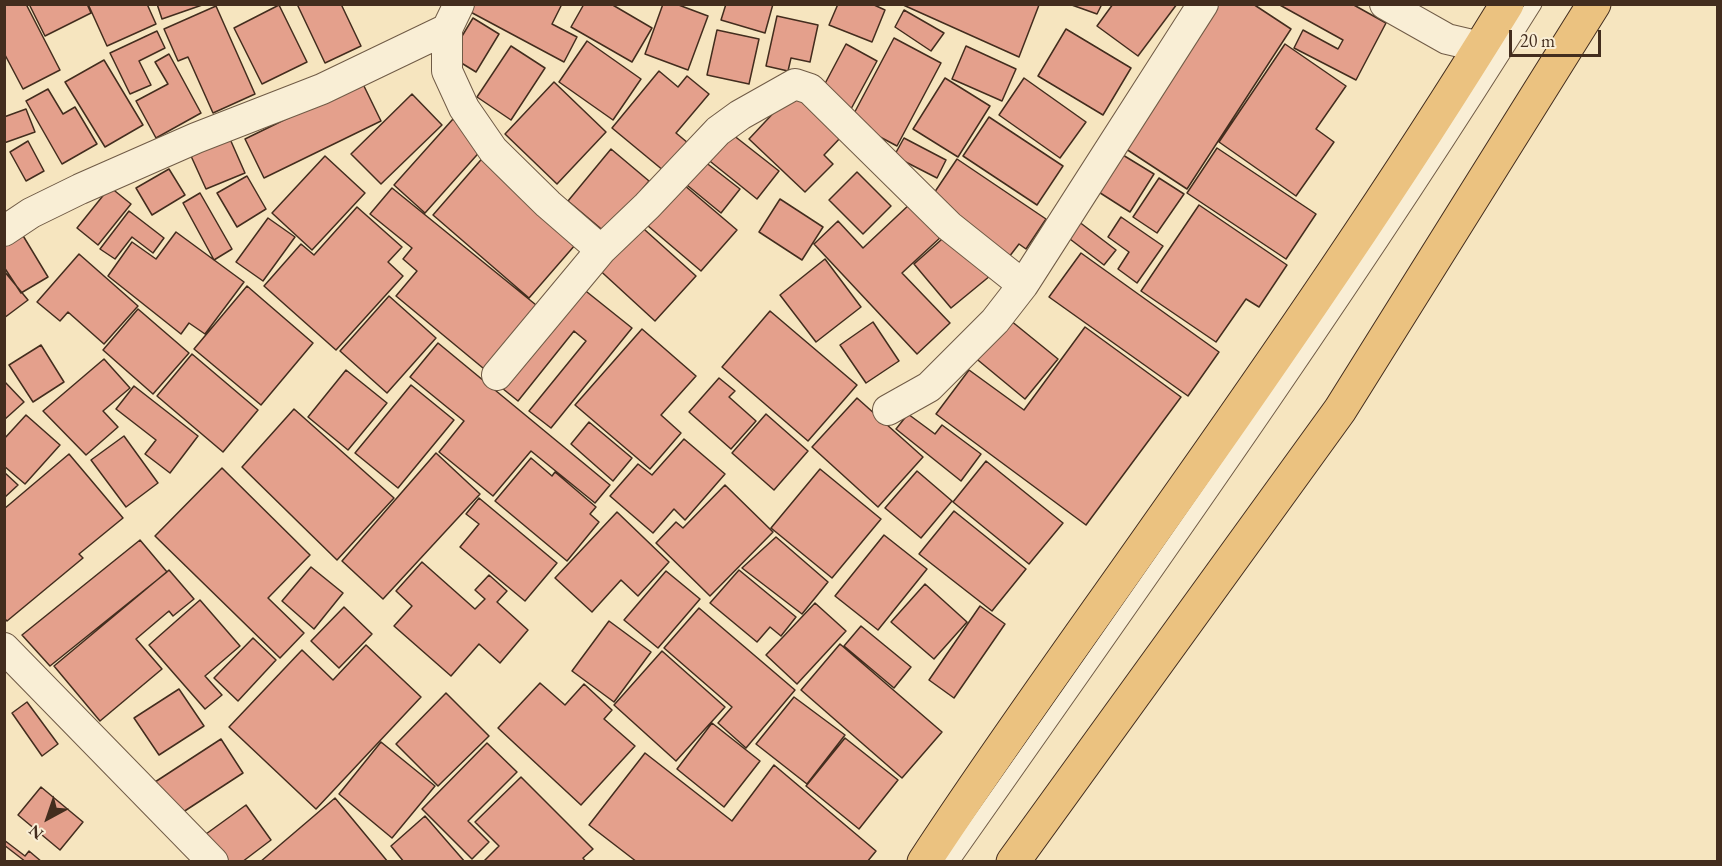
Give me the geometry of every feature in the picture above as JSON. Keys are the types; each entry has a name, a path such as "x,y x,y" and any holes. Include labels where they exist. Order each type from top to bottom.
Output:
{"highway":[{"path":"924,861 1365,226 1507,4"},
{"path":"1013,861 1340,410 1594,4"}],"street":[{"path":"888,410 929,387 995,321 1023,285 1203,4"},
{"path":"1385,4 1447,39 1481,47"},
{"path":"453,17 447,71 464,108 493,150 548,204 601,250"},
{"path":"4,231 31,213 80,189 196,138 322,89 453,17"},
{"path":"497,375 601,250 647,206 718,131 740,115 795,84 810,89 949,226 1023,285"},
{"path":"4,648 213,861"}],"lane":[{"path":"951,861 1263,417 1449,139 1534,4"}],"building":[{"path":"4,4 26,4 60,70 23,89 4,53"},
{"path":"29,4 87,4 91,13 45,36"},
{"path":"88,4 147,4 156,24 107,46"},
{"path":"157,4 205,4 162,19"},
{"path":"297,4 341,4 361,46 325,63"},
{"path":"465,4 559,4 561,6 552,24 577,37 564,62 463,8"},
{"path":"584,4 611,4 652,28 632,62 571,27"},
{"path":"663,4 676,4 708,16 688,70 645,54"},
{"path":"726,4 773,4 765,33 721,20"},
{"path":"838,4 872,4 885,10 872,42 829,25"},
{"path":"901,4 1036,4 1039,5 1019,57"},
{"path":"1069,4 1102,4 1097,14"},
{"path":"1113,4 1177,4 1138,56 1097,26"},
{"path":"1211,4 1253,4 1291,29 1187,189 1120,145"},
{"path":"1278,4 1352,4 1386,23 1356,80 1294,48 1303,30 1338,49 1343,40"},
{"path":"279,5 307,62 262,84 234,28"},
{"path":"216,6 255,94 213,113 188,57 178,61 164,29"},
{"path":"904,10 944,33 931,51 895,27"},
{"path":"777,16 818,25 810,62 791,58 788,71 766,66"},
{"path":"473,18 499,34 476,72 450,56"},
{"path":"1066,29 1131,68 1103,115 1038,76"},
{"path":"717,30 759,39 749,84 707,75"},
{"path":"157,31 165,48 139,61 151,85 130,94 110,53"},
{"path":"894,38 941,63 897,146 850,121"},
{"path":"587,41 641,79 613,120 559,82"},
{"path":"846,44 877,61 851,109 820,93"},
{"path":"1285,44 1346,86 1316,129 1334,142 1296,196 1219,142"},
{"path":"511,46 545,68 511,120 477,97"},
{"path":"966,46 1016,69 1002,101 952,79"},
{"path":"169,54 201,113 156,138 136,101 168,84 155,62"},
{"path":"104,60 143,125 105,147 65,82"},
{"path":"659,71 678,87 687,76 709,94 676,133 688,143 664,171 612,128"},
{"path":"945,78 990,106 958,157 913,129"},
{"path":"1024,78 1086,122 1060,158 999,115"},
{"path":"362,82 381,121 264,178 245,139"},
{"path":"554,82 606,132 557,184 505,134"},
{"path":"48,89 63,114 75,107 97,144 62,164 26,101"},
{"path":"795,90 842,136 824,155 833,164 805,192 749,139"},
{"path":"412,94 442,125 381,184 351,154"},
{"path":"26,109 35,132 4,143 4,117"},
{"path":"989,117 1063,166 1037,205 963,156"},
{"path":"453,119 484,147 425,213 394,185"},
{"path":"728,131 779,171 757,199 706,158"},
{"path":"904,138 946,160 937,178 894,156"},
{"path":"230,139 245,173 206,189 191,156"},
{"path":"28,141 44,171 26,181 10,152"},
{"path":"1217,148 1316,214 1286,259 1187,193"},
{"path":"611,149 649,181 606,233 568,201"},
{"path":"1118,152 1154,174 1130,212 1094,189"},
{"path":"486,154 582,237 529,298 433,215"},
{"path":"325,156 365,193 312,250 272,213"},
{"path":"700,158 740,189 721,213 682,181"},
{"path":"957,159 1046,219 1026,249 1019,244 1009,257 928,202"},
{"path":"169,169 185,195 152,215 136,188"},
{"path":"857,172 891,206 863,234 829,200"},
{"path":"247,176 266,209 237,227 217,193"},
{"path":"1159,178 1184,194 1157,233 1133,217"},
{"path":"677,179 737,230 701,271 641,220"},
{"path":"110,187 131,204 98,245 77,228"},
{"path":"392,188 541,309 489,373 396,296 417,271 403,259 412,248 370,214"},
{"path":"200,193 232,249 214,260 183,203"},
{"path":"780,199 823,227 802,260 759,232"},
{"path":"911,203 942,236 902,273 950,323 917,354 814,244 838,221 863,248"},
{"path":"1199,205 1287,265 1259,307 1246,299 1216,342 1141,291"},
{"path":"357,207 402,247 388,262 403,276 336,350 264,286 301,244 314,255"},
{"path":"129,211 164,238 153,253 132,237 115,259 100,249"},
{"path":"1121,217 1163,246 1137,283 1118,269 1129,252 1108,237"},
{"path":"268,218 295,237 263,281 236,262"},
{"path":"1074,218 1116,250 1104,265 1062,233"},
{"path":"635,221 696,276 655,321 594,265"},
{"path":"19,229 48,277 21,293 4,267 4,238"},
{"path":"176,232 244,282 205,334 189,323 181,334 108,276 132,242 156,259"},
{"path":"950,232 996,271 951,308 914,264"},
{"path":"1081,253 1219,352 1188,396 1049,297"},
{"path":"79,254 138,306 104,344 68,312 60,321 37,302"},
{"path":"825,259 861,307 816,342 780,295"},
{"path":"4,271 28,300 4,318"},
{"path":"577,284 632,328 551,428 529,411 586,341 574,331 518,401 497,384"},
{"path":"247,286 313,343 261,405 194,349"},
{"path":"389,296 436,338 387,393 340,351"},
{"path":"138,309 189,353 153,394 103,350"},
{"path":"770,311 857,385 808,441 722,367"},
{"path":"1005,316 1058,359 1025,399 973,356"},
{"path":"873,322 899,361 866,383 840,345"},
{"path":"1085,327 1181,397 1086,525 936,414 969,370 1024,410"},
{"path":"642,329 696,376 661,415 681,433 650,469 575,405"},
{"path":"438,343 610,485 595,503 531,451 493,496 439,452 464,421 410,377"},
{"path":"41,345 64,382 33,402 9,365"},
{"path":"192,354 258,410 223,452 157,396"},
{"path":"104,359 130,388 103,411 118,427 86,455 43,411"},
{"path":"346,370 387,403 348,450 308,417"},
{"path":"719,378 735,391 729,397 756,421 731,449 689,412"},
{"path":"4,381 24,402 4,420"},
{"path":"411,385 454,420 398,488 355,453"},
{"path":"134,386 198,436 170,473 145,454 156,440 116,409"},
{"path":"857,398 923,457 878,507 812,447"},
{"path":"294,409 394,498 337,560 242,467"},
{"path":"766,414 808,451 774,490 732,453"},
{"path":"908,414 935,434 942,425 981,454 961,481 896,429"},
{"path":"26,415 60,445 25,484 4,466 4,439"},
{"path":"589,422 632,458 613,481 571,444"},
{"path":"124,436 158,483 126,507 91,460"},
{"path":"684,439 725,474 685,520 674,509 653,533 610,496 638,464 652,475"},
{"path":"436,453 480,494 383,599 342,561"},
{"path":"69,454 123,518 79,554 83,558 7,621 4,618 4,509"},
{"path":"531,458 552,476 555,472 596,507 590,514 599,522 567,561 495,501"},
{"path":"986,461 1063,523 1029,564 953,502"},
{"path":"222,468 310,555 268,598 304,633 280,658 155,536"},
{"path":"820,469 881,519 832,578 771,528"},
{"path":"917,471 952,501 921,538 885,508"},
{"path":"4,472 18,485 4,498"},
{"path":"725,485 773,532 710,596 656,543 676,522 683,528"},
{"path":"479,498 557,563 525,601 460,547 479,524 466,514"},
{"path":"954,511 1026,569 992,611 919,554"},
{"path":"617,512 669,562 638,596 621,580 592,612 555,578"},
{"path":"884,535 927,569 878,630 835,596"},
{"path":"776,537 828,582 802,614 742,568"},
{"path":"140,540 167,572 50,666 22,635"},
{"path":"422,562 475,609 485,599 475,590 489,575 507,591 497,602 528,630 500,663 479,644 451,676 394,626 412,606 396,591"},
{"path":"311,567 343,593 314,629 282,601"},
{"path":"169,570 194,599 173,616 169,611 136,639 162,669 100,721 54,666"},
{"path":"739,570 796,617 781,636 770,627 757,642 710,603"},
{"path":"666,571 700,599 658,648 624,620"},
{"path":"925,584 967,622 934,659 891,622"},
{"path":"200,600 240,646 205,676 222,695 205,709 149,645"},
{"path":"815,603 846,631 797,684 766,655"},
{"path":"980,606 1005,624 954,698 929,680"},
{"path":"344,607 372,634 339,668 311,641"},
{"path":"699,608 795,690 746,748 718,723 732,707 664,648"},
{"path":"609,621 651,652 614,702 572,671"},
{"path":"861,626 911,667 894,688 844,646"},
{"path":"253,638 276,660 238,701 214,678"},
{"path":"840,644 942,732 902,778 801,690"},
{"path":"366,645 421,697 316,809 229,727 302,650 333,680"},
{"path":"662,651 725,707 676,761 614,705"},
{"path":"540,683 565,705 584,684 612,710 604,719 635,746 581,805 498,728"},
{"path":"179,689 204,726 159,755 134,718"},
{"path":"446,693 489,736 438,786 396,744"},
{"path":"794,697 845,735 807,784 756,744"},
{"path":"27,702 58,744 42,756 12,713"},
{"path":"712,723 760,761 724,807 677,769"},
{"path":"845,738 898,780 859,829 806,786"},
{"path":"221,739 243,773 177,816 155,782"},
{"path":"381,742 435,786 392,838 339,794"},
{"path":"487,743 517,772 468,821 489,842 472,859 422,809"},
{"path":"645,753 732,821 774,765 876,851 867,862 637,862 589,825"},
{"path":"521,777 593,849 583,858 586,862 483,862 499,846 475,822"},
{"path":"41,787 83,822 60,850 18,815"},
{"path":"335,798 388,862 260,862"},
{"path":"246,805 271,840 242,862 226,862 206,834"},
{"path":"425,816 465,862 404,862 391,846"},
{"path":"4,840 25,856 29,851 42,862 4,862"},
{"path":"4,845 26,862 4,862"}]}
